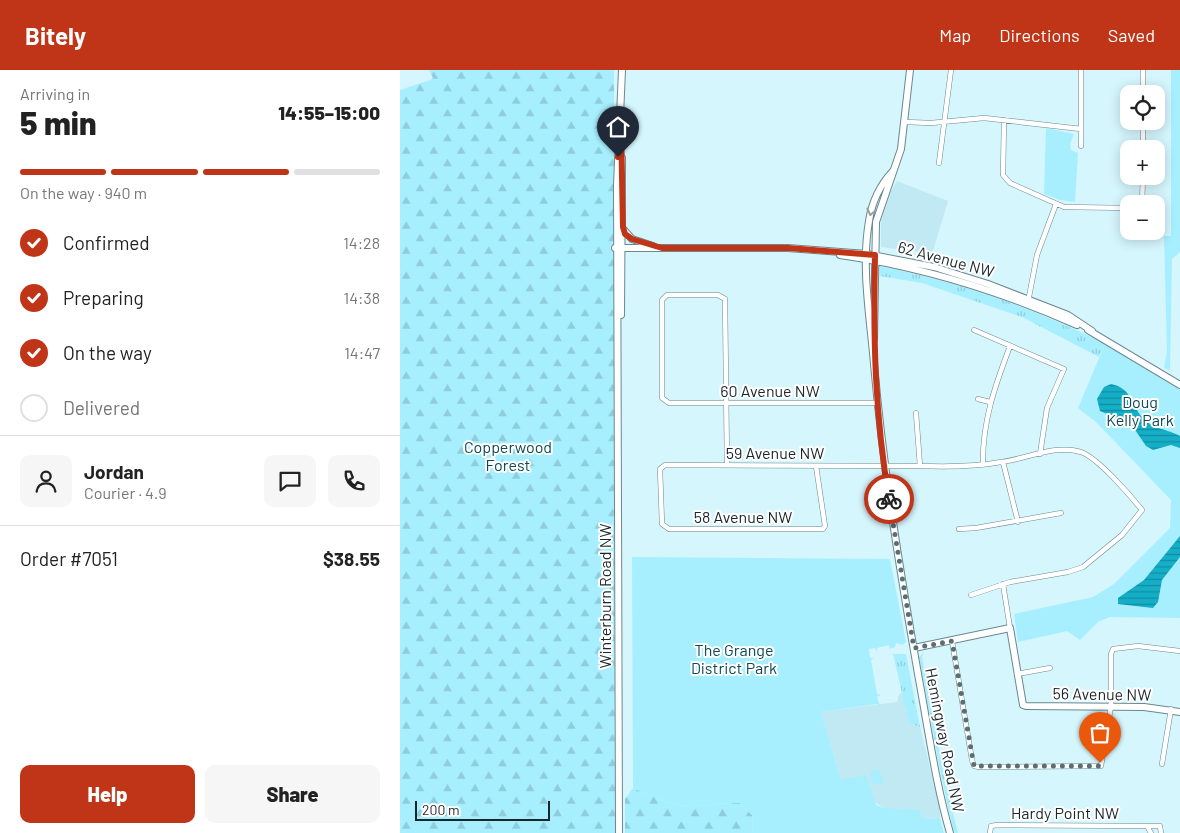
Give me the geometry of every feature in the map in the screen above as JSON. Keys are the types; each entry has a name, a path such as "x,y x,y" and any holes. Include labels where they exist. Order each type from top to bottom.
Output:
{"main road":[{"name":"Winterburn Road NW","path":"618,248 623,227 622,70"},
{"name":"Hemingway Road NW","path":"874,355 876,222 901,149 910,70"},
{"name":"Winterburn Road NW","path":"619,833 618,172 621,126"},
{"name":"Hemingway Road NW","path":"893,171 882,184 874,200 869,221 867,298 884,466 914,648 939,785 950,833"},
{"path":"623,227 625,234 632,239 662,248"},
{"name":"62 Avenue NW","path":"618,248 754,249 867,256 932,272 1028,300 1068,316 1180,385"},
{"path":"914,648 1010,628 1017,674"},
{"name":"56 Avenue NW","path":"1017,674 1023,705 1111,706 1171,709 1180,712"}],"street":[{"path":"938,163 951,70"},
{"path":"1081,70 1081,146"},
{"path":"1143,70 1143,85"},
{"path":"904,122 944,122 972,118 1081,129"},
{"path":"1004,120 1003,175 1005,179 1056,204 1071,208 1120,208"},
{"path":"1028,300 1037,255 1056,204"},
{"name":"60 Avenue NW","path":"725,404 725,299 718,295 665,297 662,300 663,400 669,403 725,404 877,402"},
{"path":"974,330 1064,369 1047,408 1040,454"},
{"path":"982,465 984,432 990,402 1010,346"},
{"path":"978,399 990,402"},
{"path":"725,404 727,465"},
{"path":"916,413 920,466"},
{"name":"59 Avenue NW","path":"662,524 660,469 665,465 982,465 1067,450 1088,456 1140,508 1142,512 1122,535 1083,567 1002,584"},
{"path":"1002,462 1018,522"},
{"name":"58 Avenue NW","path":"662,524 668,529 823,529 826,526 816,466"},
{"path":"959,529 1018,522 1061,513"},
{"path":"971,595 1002,584 1010,628"},
{"path":"952,641 972,760 974,766 978,767 1101,766 1111,706 1111,654 1113,649 1138,646 1180,651"},
{"path":"1017,674 1050,668"},
{"path":"1162,764 1171,709"},
{"name":"Hardy Point NW","path":"990,833 991,826 997,825 1160,826 1161,833"},
{"path":"1147,826 1151,833"}],"shaded area":[{"path":"897,181 948,201 932,254 881,247 881,221 887,198"},
{"path":"1111,384 1118,386 1127,393 1138,412 1146,421 1180,436 1180,448 1171,445 1153,450 1146,446 1131,424 1100,411 1097,399 1104,387"},
{"path":"1180,536 1180,557 1162,580 1158,602 1153,608 1118,604 1118,598 1144,580"},
{"path":"903,693 909,723 920,727 940,808 940,819 920,818 884,808 841,780 821,712 897,702 899,694"}],"green space":[{"name":"Copperwood Forest","path":"429,70 614,70 615,833 400,833 400,90 433,78"},
{"path":"1171,70 1180,70 1180,252 1172,259 1170,370 1164,368 1167,352 1164,240 1165,236 1171,236"},
{"path":"1046,128 1074,134 1070,144 1071,150 1078,153 1075,202 1060,200 1044,194"},
{"path":"879,266 909,272 995,297 1050,318 1105,344 1099,357 1022,317 922,283 880,276"},
{"name":"Doug Kelly Park","path":"1105,344 1180,390 1180,618 1110,617 1098,622 1080,640 1067,631 1018,642 1014,614 1093,597 1114,584 1170,528 1171,500 1096,422 1078,408"},
{"name":"The Grange District Park","path":"632,557 890,559 906,642 902,645 896,643 895,647 890,649 889,645 877,648 877,652 875,648 869,649 870,658 874,658 871,660 877,694 881,695 877,697 880,706 877,704 821,712 841,780 866,775 876,805 884,808 920,810 921,818 940,819 944,833 753,833 752,815 740,803 682,806 661,800 633,788"},
{"path":"924,652 922,657 946,786 958,833 955,833 953,829 940,770 919,657"},
{"path":"893,654 906,654 920,727 909,723"},
{"path":"880,770 883,783 873,785 870,772"},
{"path":"633,788 661,800 682,806 740,803 752,815 753,833 625,833 625,799"}],"way so far":[{"path":"889,499 914,648 952,641 974,766 1101,766 1100,763"}],"route":[{"path":"618,157 621,126 623,227 625,234 632,239 662,248 788,248 875,255 874,355 878,423 889,499"}]}
